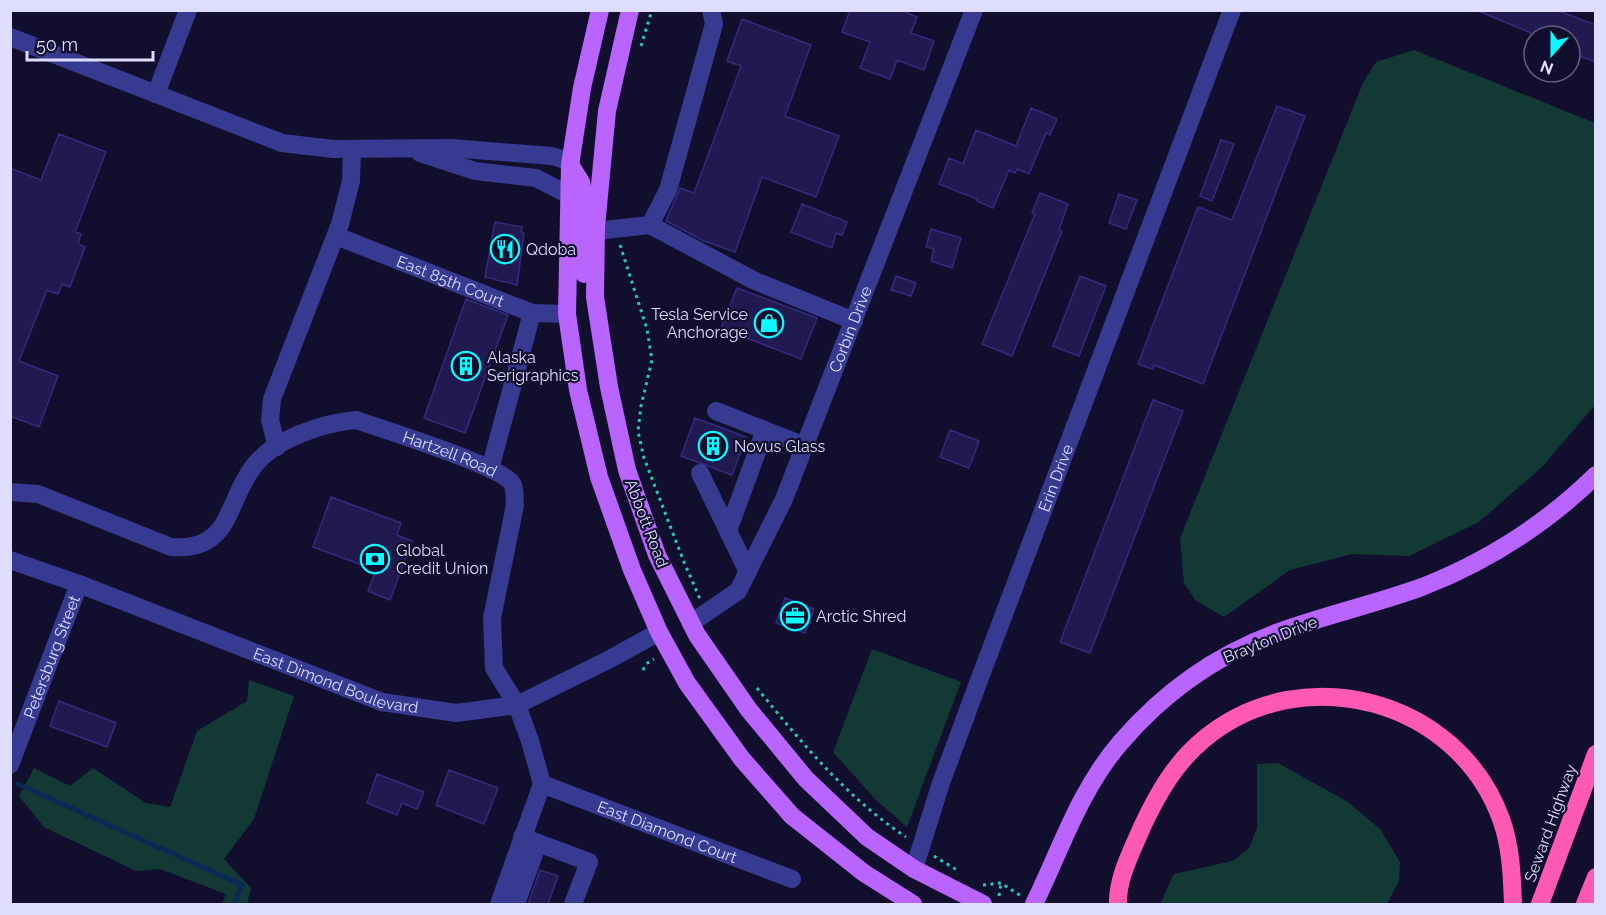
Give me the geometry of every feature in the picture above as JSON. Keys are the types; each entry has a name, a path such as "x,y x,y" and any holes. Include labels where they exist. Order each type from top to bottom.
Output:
{"highway":[{"path":"1118,904 1119,890 1126,867 1149,813 1168,777 1190,751 1222,727 1262,707 1304,699 1330,697 1372,703 1393,709 1428,727 1467,760 1482,780 1501,819 1511,869 1513,904"},
{"name":"Seward Highway","path":"1540,904 1596,754"},
{"path":"1585,904 1596,877"}],"main road":[{"name":"Abbott Road","path":"600,10 582,88 571,163 567,314 578,390 599,477 632,570 659,632 694,693 742,759 792,816 864,873 913,904"},
{"name":"Abbott Road","path":"630,10 607,111 596,231 595,297 609,387 627,470 657,555 697,635 749,710 806,779 867,837 914,869 983,904"},
{"path":"571,163 580,182 584,198 584,275 595,297"},
{"name":"Brayton Drive","path":"1034,904 1080,803 1097,773 1121,742 1163,698 1224,657 1278,632 1420,587 1476,563 1511,544 1552,516 1596,476"},
{"path":"659,632 691,623"}],"street":[{"path":"156,94 188,10"},
{"path":"650,225 668,190 714,24 711,10"},
{"name":"Corbin Drive","path":"691,623 738,591 784,499 974,10"},
{"name":"Erin Drive","path":"914,869 941,783 978,683 1232,10"},
{"path":"10,38 282,142 333,149 451,148 547,156 571,163"},
{"path":"407,148 474,171 536,178 569,195"},
{"path":"277,447 270,420 272,399 336,236 351,181 352,149"},
{"path":"596,231 650,225 755,281 854,321"},
{"name":"East 85th Court","path":"336,236 532,313 567,314"},
{"path":"490,469 532,313"},
{"path":"716,411 805,446"},
{"name":"Hartzell Road","path":"10,492 38,494 171,547 188,549 214,537 222,527 252,468 264,455 285,440 338,422 356,420 490,469 510,481 514,488 515,505 492,618 494,668 516,705 530,741 542,784"},
{"path":"728,531 765,430"},
{"path":"700,473 747,572"},
{"name":"East Dimond Boulevard","path":"10,560 79,584 382,702 456,713 516,705 659,632"},
{"name":"Petersburg Street","path":"10,765 79,584"},
{"path":"516,904 542,784"},
{"name":"East Diamond Court","path":"542,784 792,879"},
{"path":"499,904 530,840"},
{"path":"530,840 589,862 573,904"}],"path":[{"path":"639,56 652,10"},
{"path":"618,229 620,246 647,329 652,360 638,431 644,458 695,588"},
{"path":"643,670 646,664 655,658 653,655"},
{"path":"754,685 815,757 851,792 893,828 963,873"},
{"path":"983,885 1001,883 997,904"}],"green space":[{"path":"1414,50 1595,123 1595,405 1542,467 1479,522 1409,556 1352,554 1290,570 1224,617 1195,600 1184,583 1180,538 1363,83 1376,62"},
{"path":"872,649 961,682 907,827 876,800 833,752"},
{"path":"249,680 294,696 254,819 224,859 251,888 247,904 222,904 226,894 160,869 136,871 44,827 19,796 34,768 70,786 93,768 146,803 170,807 197,731 247,701"},
{"path":"1278,763 1348,802 1380,829 1400,862 1399,881 1387,904 1160,904 1174,874 1233,861 1249,848 1257,828 1257,764"}],"building":[{"path":"850,10 900,10 917,17 911,33 934,41 924,70 897,60 890,79 860,68 870,42 842,32"},
{"path":"1476,10 1556,10 1596,25 1596,62 1582,57 1582,24 1522,24 1522,29"},
{"path":"742,19 811,45 785,116 839,136 816,197 762,177 735,252 704,241 666,221 680,188 694,193 741,66 727,61"},
{"path":"1277,106 1305,116 1203,384 1154,365 1152,369 1138,364 1198,207 1232,220"},
{"path":"1031,108 1057,119 1050,135 1046,133 1029,174 1017,169 1015,173 1009,170 993,208 939,184 949,158 963,164 976,130 1016,146"},
{"path":"59,134 106,152 75,232 81,234 78,244 85,247 70,287 62,284 58,294 47,290 19,361 58,376 39,427 10,416 10,168 41,180"},
{"path":"1221,140 1234,144 1212,201 1200,196"},
{"path":"1040,193 1068,204 1059,230 1062,231 1012,356 982,344 1035,214 1032,213"},
{"path":"1119,194 1137,200 1126,229 1109,223"},
{"path":"802,204 847,222 842,235 836,233 832,248 791,232"},
{"name":"Qdoba","path":"495,222 522,227 521,232 524,233 517,285 485,277"},
{"path":"931,229 961,238 952,268 931,261 934,249 926,247"},
{"path":"896,276 916,283 911,296 891,290"},
{"path":"1080,276 1106,286 1079,356 1053,346"},
{"name":"Tesla Service Anchorage","path":"737,288 817,318 801,359 721,328"},
{"name":"Alaska Serigraphics","path":"466,299 508,315 465,433 424,418"},
{"path":"1153,400 1183,411 1090,653 1060,642"},
{"name":"Novus Glass","path":"695,418 746,437 732,475 681,456"},
{"path":"950,430 979,441 969,468 940,457"},
{"name":"Global Credit Union","path":"331,497 401,523 397,535 412,541 390,600 368,591 376,570 313,547"},
{"name":"Arctic Shred","path":"785,598 814,609 805,633 776,623"},
{"path":"59,701 116,723 107,747 50,726"},
{"path":"449,770 498,788 484,824 436,805"},
{"path":"377,774 424,792 417,809 402,803 397,815 367,803"},
{"path":"540,870 558,876 548,904 528,904"}],"waterway":[{"path":"18,784 242,885 234,904"}],"place":[{"name":"Qdoba","path":"505,249"},
{"name":"Tesla Service Anchorage","path":"769,323"},
{"name":"Alaska Serigraphics","path":"466,366"},
{"name":"Novus Glass","path":"713,446"},
{"name":"Global Credit Union","path":"375,559"},
{"name":"Arctic Shred","path":"795,616"}]}
